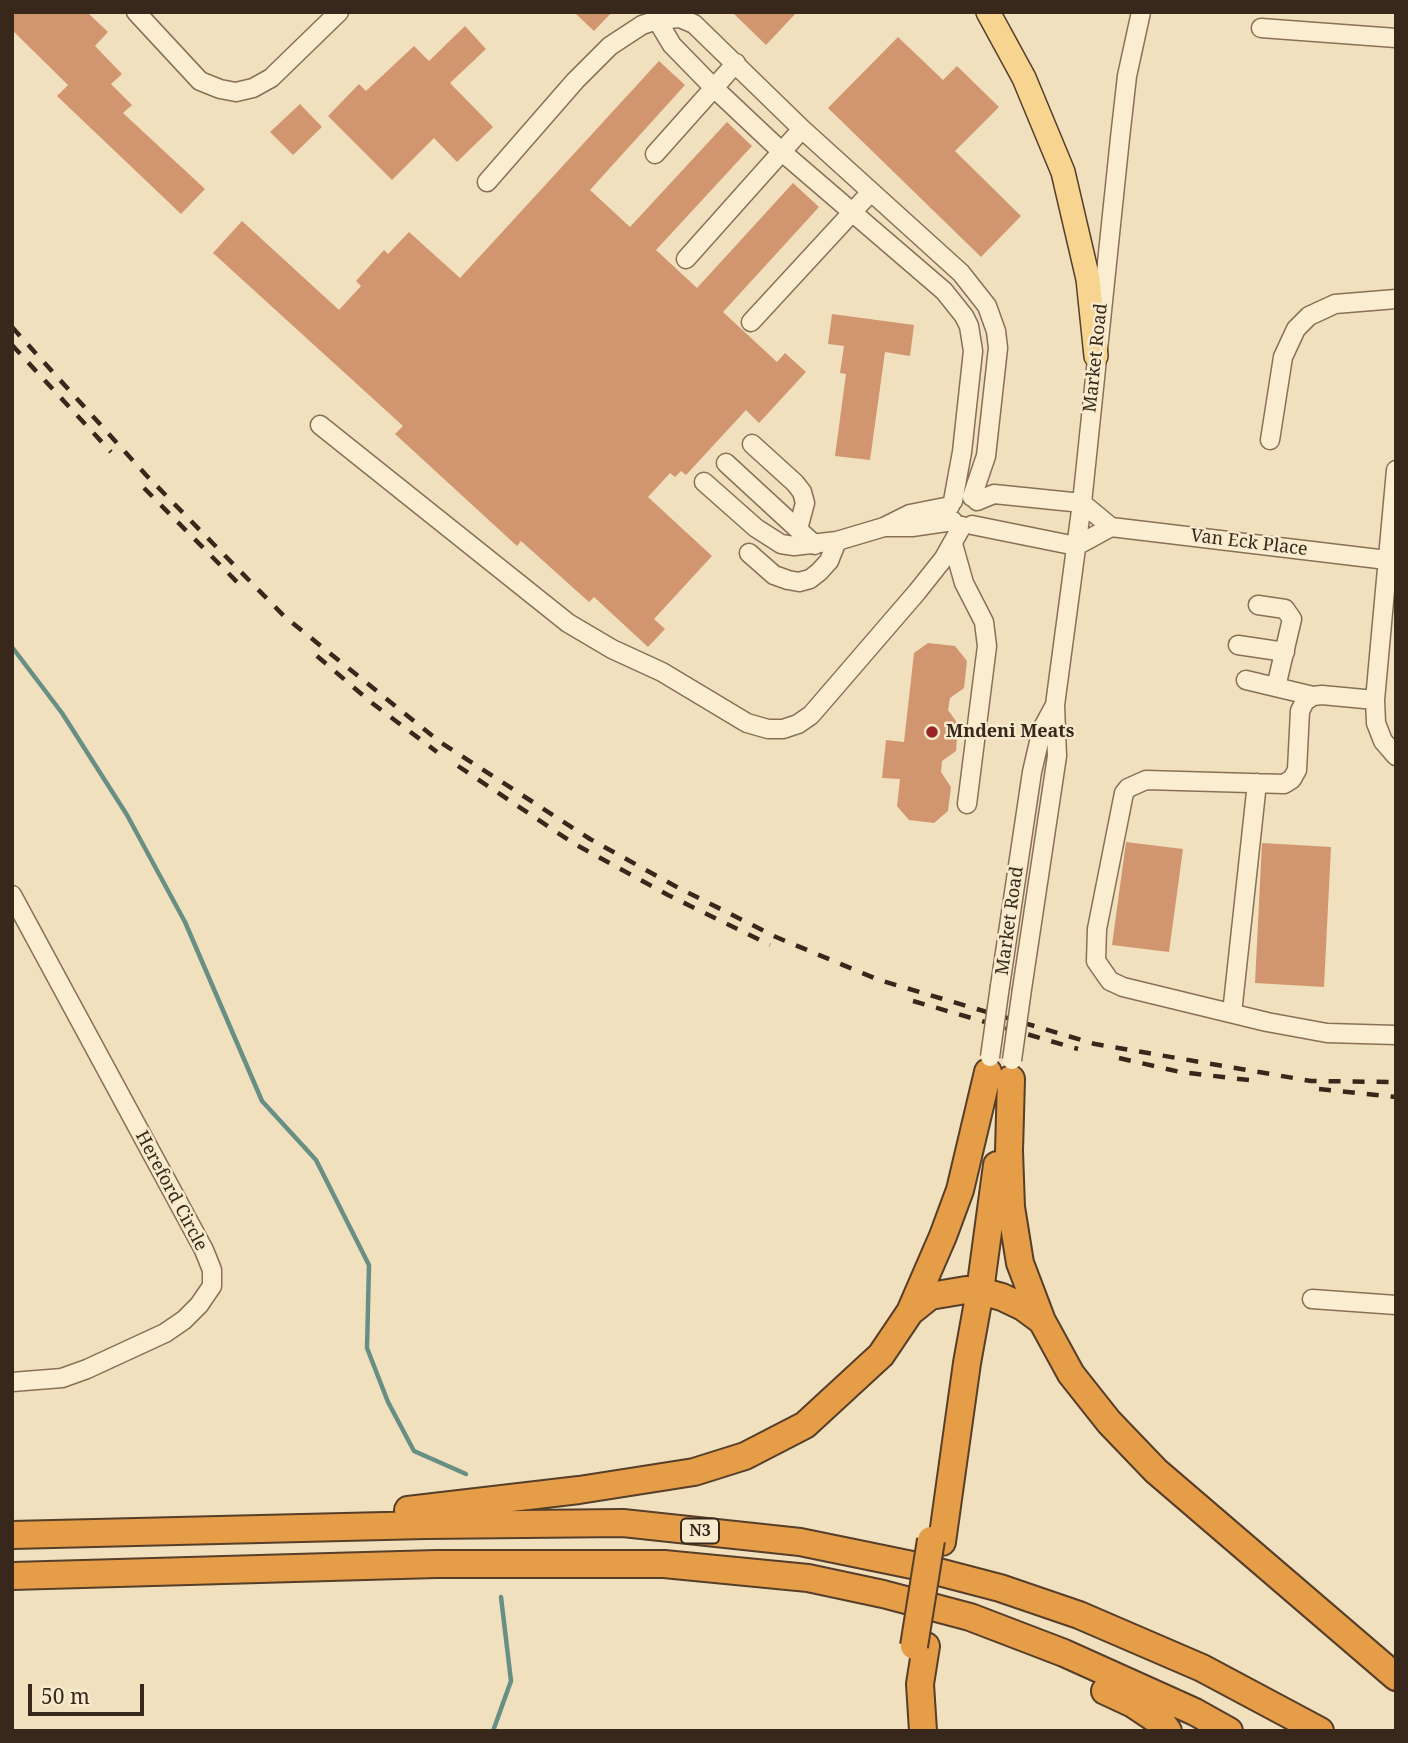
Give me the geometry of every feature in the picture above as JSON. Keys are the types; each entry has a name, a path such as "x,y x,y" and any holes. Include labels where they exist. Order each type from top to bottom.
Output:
{"highway":[{"path":"913,1731 910,1686 920,1646 967,1363 1000,1067"},
{"path":"43,1534 382,1514 579,1490 694,1472 745,1456 805,1426 881,1355 910,1311 960,1190 1000,1067"},
{"path":"1000,1067 1009,1151 1011,1207 1020,1263 1042,1321 1071,1374 1109,1422 1156,1471 1396,1677"},
{"path":"936,1541 960,1311 973,1291"},
{"path":"910,1311 930,1296 973,1291 1002,1297 1023,1307 1042,1321"},
{"name":"N3","path":"12,1535 623,1523 800,1542 912,1565 1000,1588 1079,1615 1202,1668 1320,1731"},
{"name":"N3","path":"12,1576 436,1564 664,1564 808,1578 883,1594 970,1618 1064,1653 1229,1731"},
{"path":"883,1594 1133,1704 1163,1724 1168,1731"},
{"path":"920,1646 923,1731"}],"main road":[{"path":"988,12 1024,78 1063,172 1088,279 1096,356"}],"street":[{"path":"136,12 200,81 236,92 253,88 271,78 339,12"},
{"name":"Market Road","path":"1000,1067 1022,989 1057,756 1055,705 1082,503 1128,76 1140,12"},
{"path":"487,182 575,81 610,46 642,25 657,20 680,18 694,23 870,193 961,273 987,306 996,331 998,348 986,456 974,499"},
{"path":"657,20 672,45 713,88 780,150 944,291 958,307 969,326 972,344 958,516"},
{"path":"1261,28 1396,38"},
{"path":"654,154 736,63"},
{"path":"686,259 780,150 802,129"},
{"path":"751,322 870,193"},
{"path":"1270,440 1283,356 1296,329 1309,316 1335,304 1396,299"},
{"path":"970,387 994,391"},
{"path":"320,425 568,623 612,649 662,673 747,723 768,729 783,729 798,724 811,715 917,592 953,544"},
{"path":"752,444 802,492 805,503 798,529"},
{"path":"726,463 815,545"},
{"path":"1396,470 1390,571 1375,700 1377,723 1383,741 1396,756"},
{"path":"704,482 755,528 781,544 794,546 837,541 884,527 912,527 958,516 979,517 979,506 974,499"},
{"path":"958,516 1076,546 1111,527 1082,503 994,494 974,499 962,496 958,516 953,544 964,583 984,622 988,646 967,804"},
{"name":"Van Eck Place","path":"1111,527 1390,571"},
{"path":"750,553 774,575 799,582 810,579 819,572 829,561 837,541"},
{"path":"1258,605 1285,609 1292,619 1276,687"},
{"path":"1238,645 1285,652"},
{"path":"1246,680 1313,696 1375,700"},
{"path":"1313,696 1305,701 1300,711 1297,770 1292,779 1284,784 1146,780 1128,788 1124,793 1097,929 1096,961 1110,981 1123,987 1327,1033 1396,1035"},
{"name":"Market Road","path":"1000,1067 1000,986 1032,772 1042,729 1055,705"},
{"path":"1232,1013 1257,783"},
{"name":"Hereford Circle","path":"12,895 212,1270 212,1286 199,1305 165,1333 62,1378 12,1382"},
{"path":"1312,1299 1396,1305"}],"building":[{"path":"12,12 87,12 108,32 95,46 122,74 111,84 132,105 123,113 205,189 181,214 57,96 68,85 12,30"},
{"path":"574,12 612,12 594,31"},
{"path":"732,12 797,12 766,45"},
{"path":"465,26 486,49 450,83 493,127 457,162 434,138 392,180 328,116 359,84 366,91 414,46 429,61"},
{"path":"898,37 943,80 957,66 999,107 955,151 1021,216 981,257 828,108"},
{"path":"659,61 685,85 590,190 630,227 727,122 752,146 656,250 697,288 793,183 819,207 723,312 777,362 785,353 806,372 759,423 746,410 686,475 681,471 675,477 670,473 648,497 712,556 654,619 665,629 648,647 594,597 589,602 521,541 517,546 395,434 403,426 213,253 242,221 339,310 361,286 356,281 384,250 388,254 409,232 460,278"},
{"path":"300,104 322,127 293,155 270,132"},
{"path":"832,314 914,325 910,356 885,352 870,460 835,456 846,374 840,373 844,346 828,344"},
{"name":"Mndeni Meats","path":"928,643 955,646 967,661 964,688 950,698 948,710 958,724 956,751 942,761 941,772 951,787 948,811 934,823 909,820 897,806 900,779 882,778 886,740 904,742 914,653"},
{"path":"1126,842 1183,849 1169,952 1112,945"},
{"path":"1262,843 1331,847 1324,987 1255,983"}],"waterway":[{"path":"12,647 62,713 127,815 185,922 262,1101 316,1160 369,1265 367,1348 388,1402 414,1451 466,1474"},
{"path":"493,1731 511,1681 501,1597"}],"railway":[{"path":"12,327 146,475 285,617 440,742 590,839 675,886 776,937 879,980 1095,1044 1311,1081 1396,1082"},
{"path":"12,345 111,452"},
{"path":"144,488 240,585"},
{"path":"317,656 372,703 437,752"},
{"path":"458,766 573,843 668,895 770,945"},
{"path":"913,1001 1078,1049"},
{"path":"1119,1058 1180,1072 1257,1081"},
{"path":"1319,1089 1396,1097"}],"place":[{"name":"Mndeni Meats","path":"932,732"}]}
